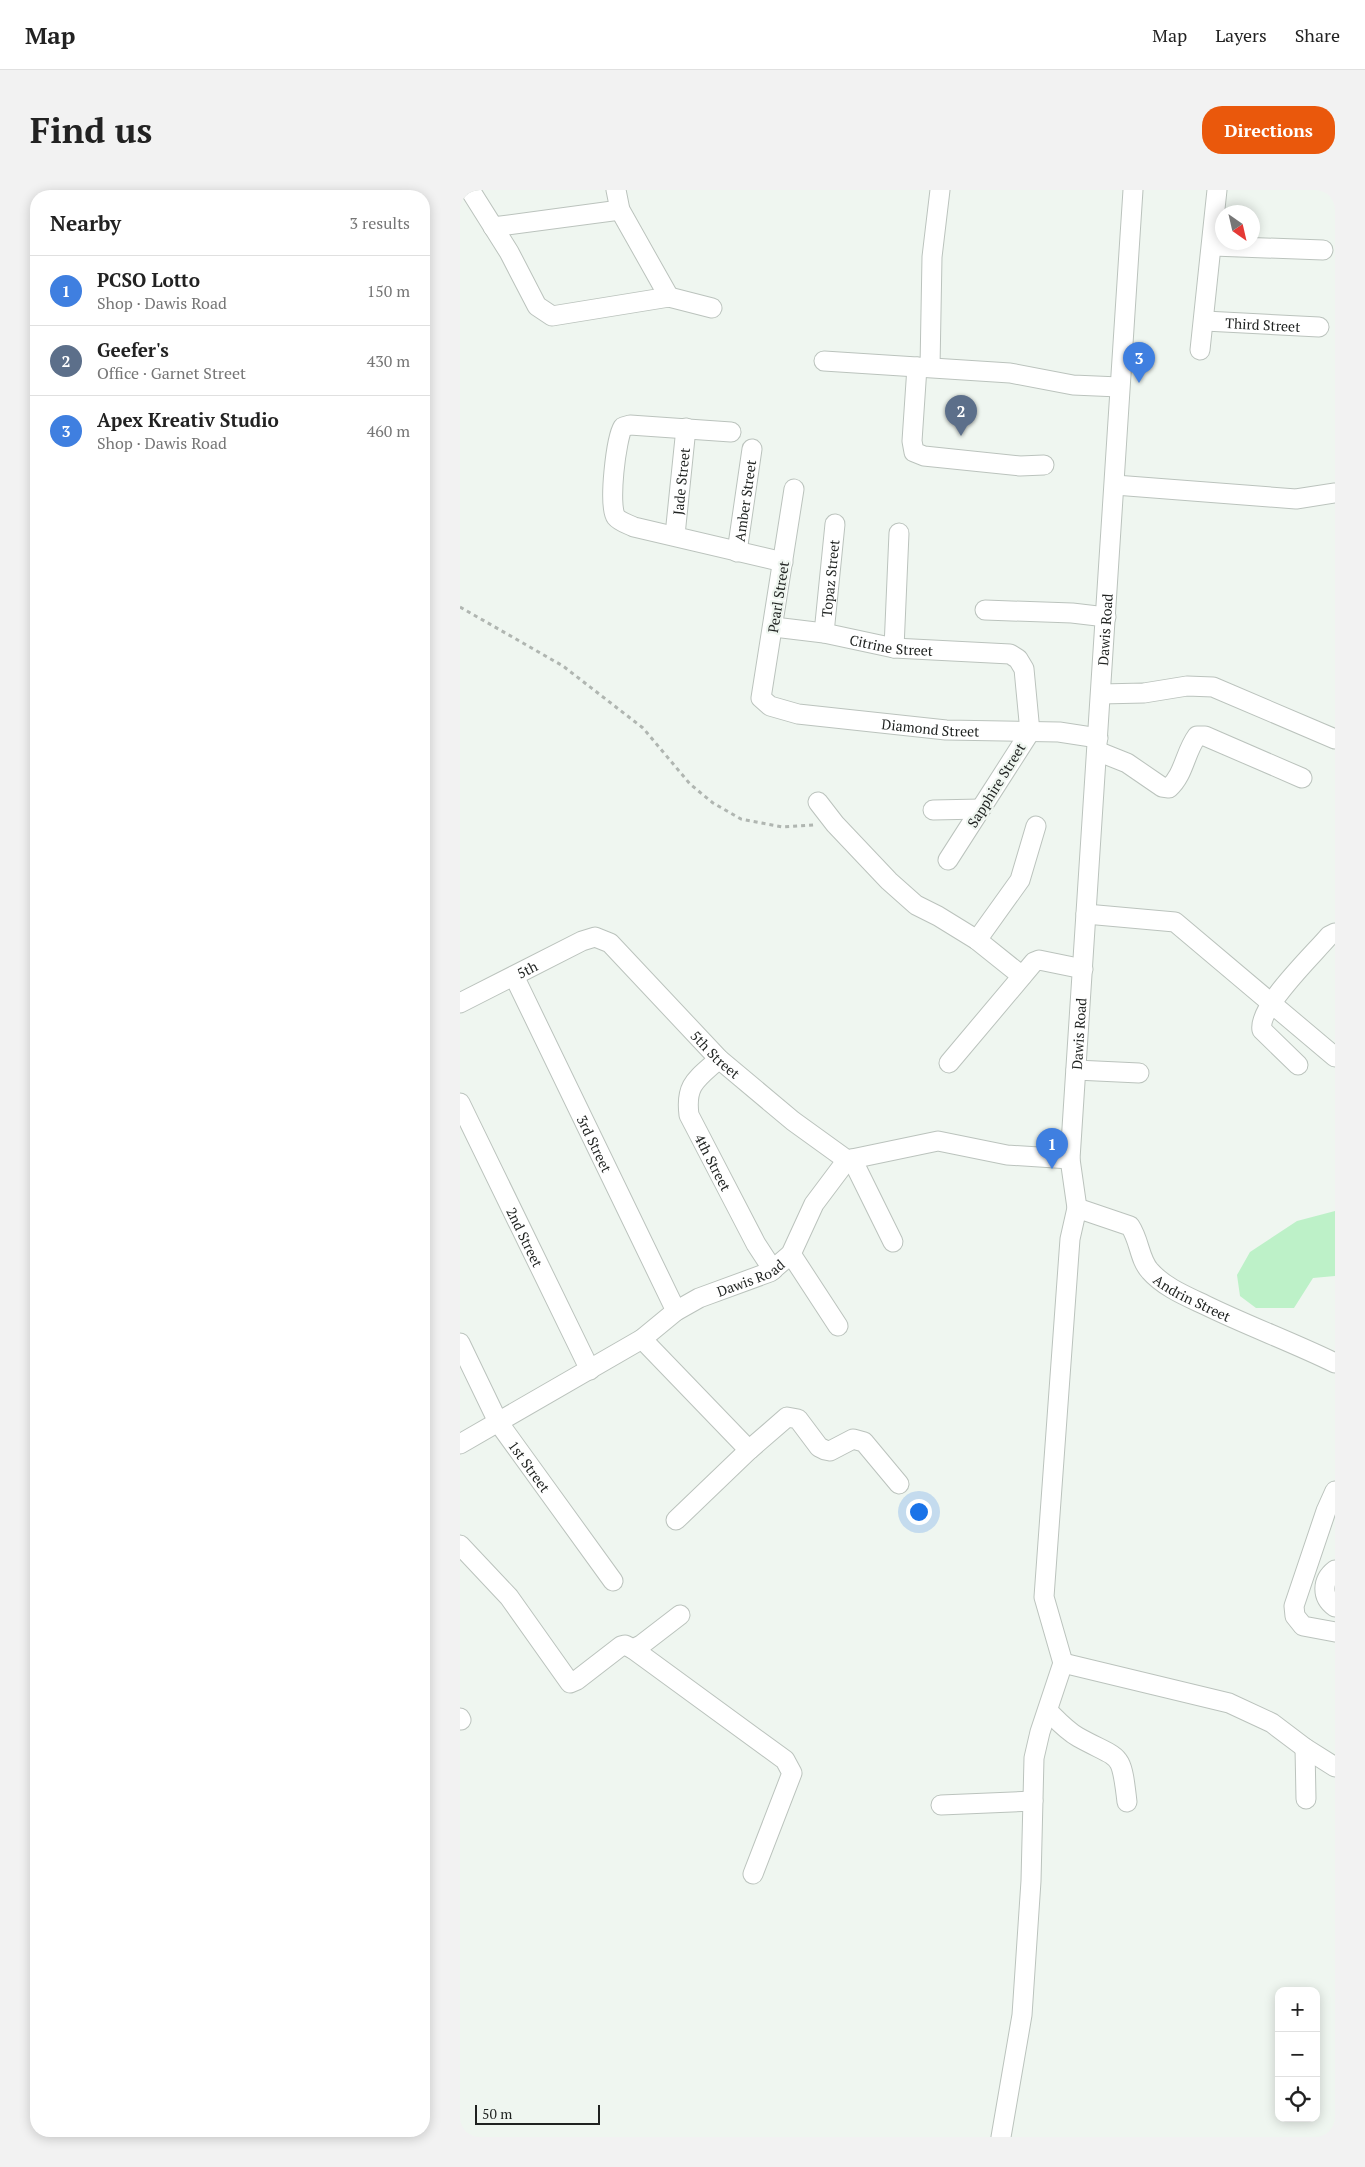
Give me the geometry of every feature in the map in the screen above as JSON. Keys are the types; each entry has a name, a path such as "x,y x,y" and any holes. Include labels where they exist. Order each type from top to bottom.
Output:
{"street":[{"path":"470,190 537,306 552,316 669,297 712,308"},
{"path":"616,190 620,210 669,297"},
{"path":"940,190 932,257 923,367 912,440 914,452 924,456 1020,466 1044,465"},
{"name":"Dawis Road","path":"1077,1208 1070,1159 1133,190"},
{"path":"1200,350 1205,321 1218,190"},
{"path":"493,227 620,210"},
{"path":"1212,246 1323,250"},
{"name":"Third Street","path":"1205,321 1319,327"},
{"path":"824,361 1010,372 1073,385 1119,387"},
{"path":"731,432 630,425 621,431 616,445 613,503 617,517 634,527 783,562"},
{"name":"Jade Street","path":"676,536 686,428"},
{"name":"Amber Street","path":"738,552 752,449"},
{"path":"1115,485 1296,499 1335,493"},
{"name":"Pearl Street","path":"765,703 761,698 774,627 794,489"},
{"name":"Topaz Street","path":"824,633 835,524"},
{"path":"894,648 899,533"},
{"path":"985,610 1072,613 1106,617"},
{"name":"Citrine Street","path":"774,627 824,633 894,648 1010,654"},
{"name":"Sapphire Street","path":"948,860 1030,732 1024,669 1018,659 1010,654"},
{"path":"1100,694 1144,693 1187,686 1213,687 1335,739"},
{"name":"Diamond Street","path":"765,703 798,714 946,730 1059,732 1097,744 1162,787 1169,788 1176,782 1197,736 1205,736 1302,778"},
{"path":"818,802 835,824 889,881 916,905 977,940 1022,976"},
{"path":"933,810 981,809"},
{"path":"977,940 1020,880 1036,826"},
{"path":"1086,914 1175,922 1335,1057"},
{"path":"1298,1065 1262,1030 1263,1017 1270,1002 1335,933"},
{"name":"5th","path":"460,1003 582,941 595,937"},
{"name":"5th Street","path":"595,937 610,943 718,1059 793,1121 850,1159"},
{"path":"949,1063 1034,962 1039,960 1083,969"},
{"name":"3rd Street","path":"514,976 676,1311"},
{"name":"4th Street","path":"718,1059 694,1082 687,1098 690,1116 756,1244 773,1270"},
{"path":"1076,1070 1139,1073"},
{"name":"2nd Street","path":"460,1103 590,1370"},
{"path":"893,1242 850,1159 938,1141 1007,1155 1070,1159"},
{"name":"Dawis Road","path":"460,1444 642,1339 676,1311 699,1298 773,1270 791,1254 814,1204 850,1159"},
{"path":"1001,2137 1022,2015 1031,1881 1034,1758 1040,1732 1063,1663 1044,1597 1070,1239 1077,1208"},
{"name":"Andrin Street","path":"1077,1208 1130,1226 1139,1240 1144,1262 1151,1272 1168,1287 1249,1327 1302,1347 1335,1363"},
{"path":"791,1254 838,1326"},
{"path":"642,1339 749,1450"},
{"name":"1st Street","path":"460,1343 498,1422 613,1581"},
{"path":"676,1520 786,1417 793,1416 798,1419 819,1447 825,1450 830,1451 853,1439 864,1442 899,1484"},
{"path":"1335,1491 1326,1511 1294,1606 1295,1616 1303,1626 1335,1632"},
{"path":"460,1545 508,1597 570,1683 577,1680 620,1646 625,1645 785,1760 792,1773 753,1874"},
{"path":"1306,1570 1330,1575 1325,1595 1335,1607"},
{"path":"633,1649 680,1615"},
{"path":"1063,1663 1229,1703 1272,1723 1305,1748 1335,1767"},
{"path":"1048,1711 1076,1736 1117,1757 1124,1769 1128,1802"},
{"path":"1305,1748 1306,1799"},
{"path":"941,1805 1033,1801"}],"path":[{"path":"460,607 563,666 643,728 690,784 713,804 741,819 783,827 835,824"}],"green space":[{"path":"1335,1211 1335,1276 1313,1278 1294,1308 1256,1308 1240,1296 1237,1275 1250,1252 1297,1221"}],"place":[{"name":"Apex Kreativ Studio","path":"1139,383"},
{"name":"Geefer's","path":"961,436"},
{"name":"PCSO Lotto","path":"1052,1169"}]}
